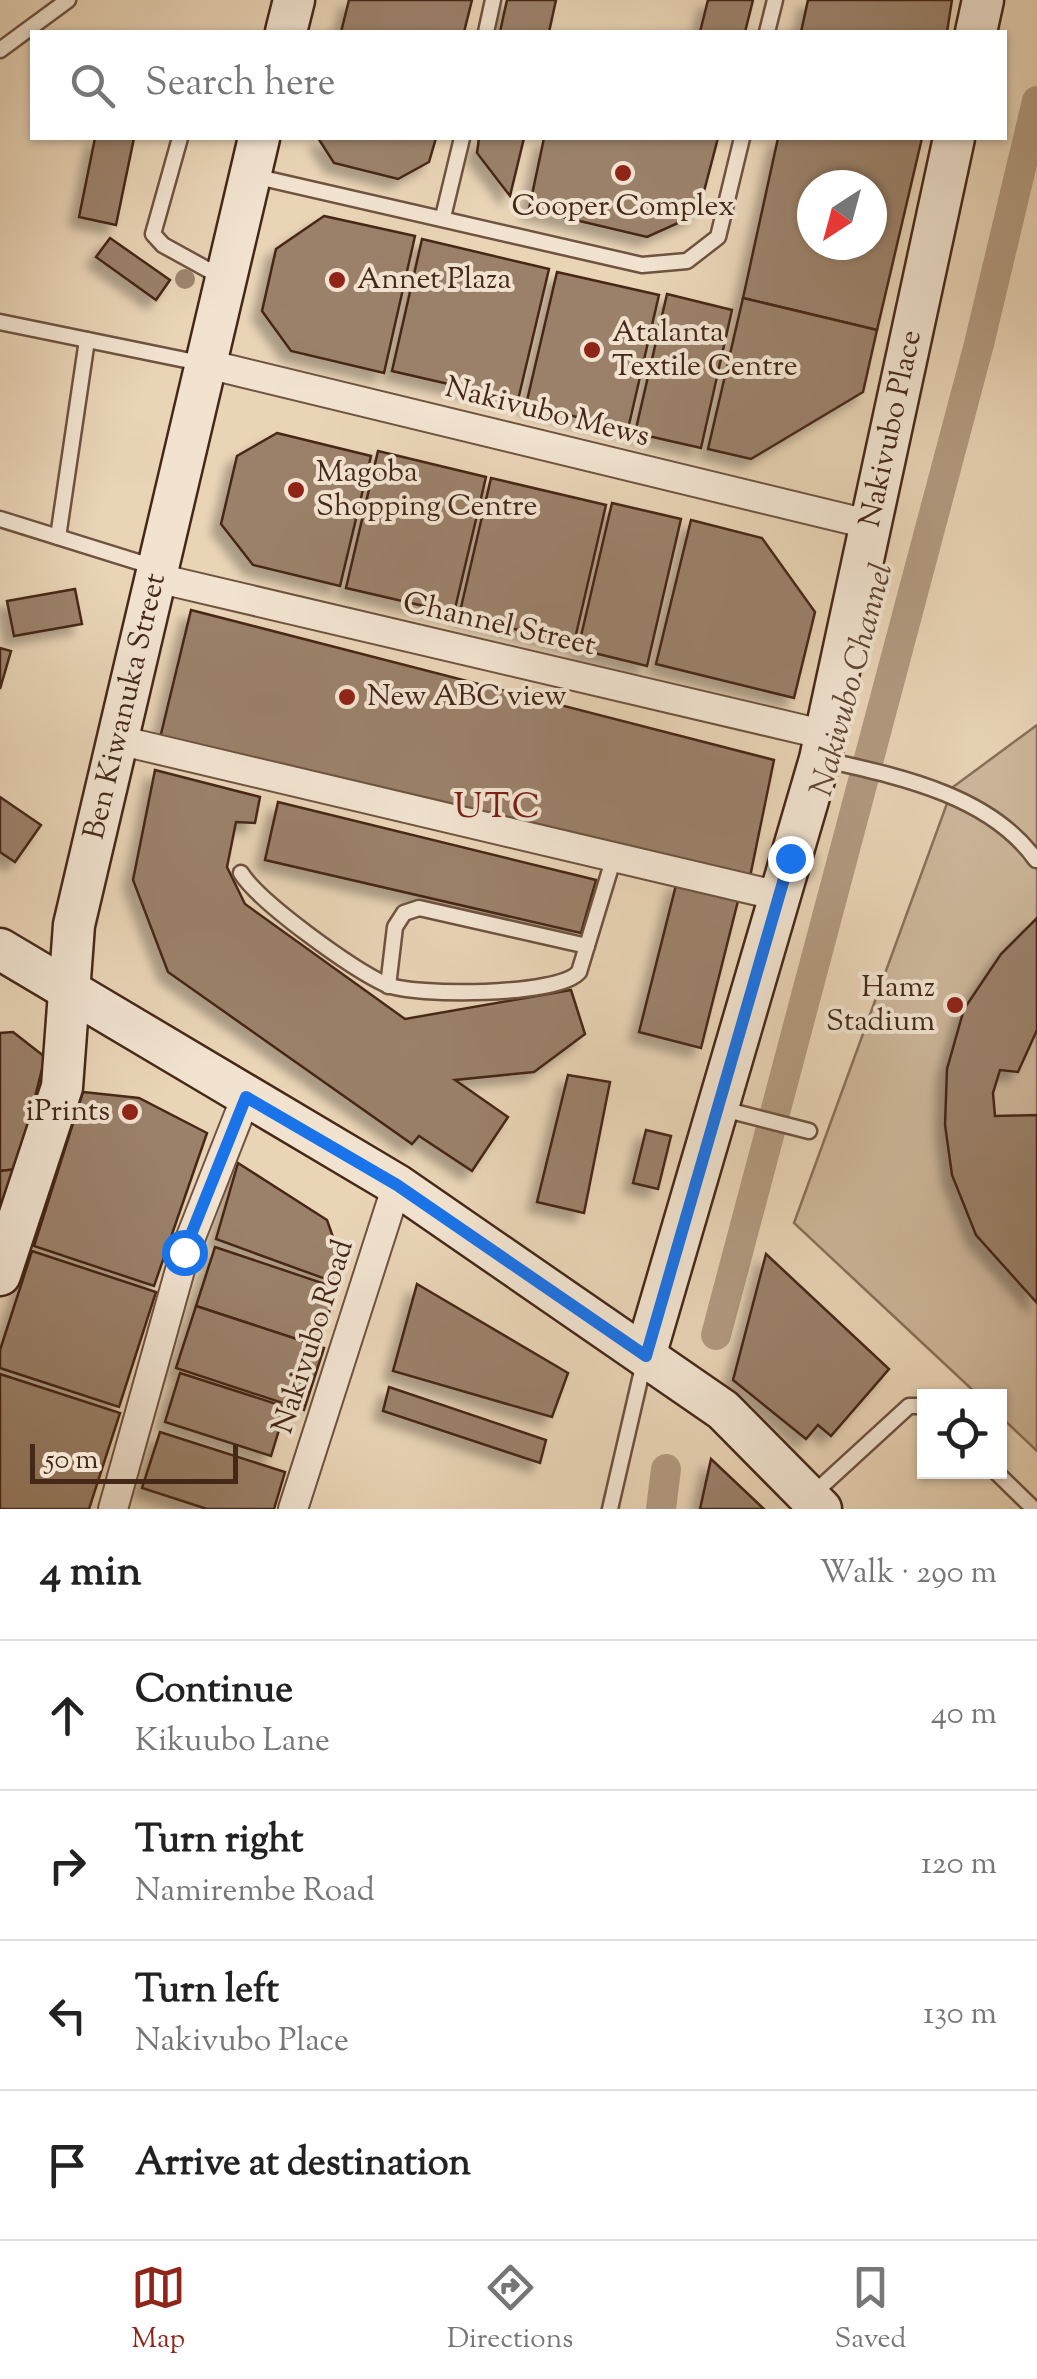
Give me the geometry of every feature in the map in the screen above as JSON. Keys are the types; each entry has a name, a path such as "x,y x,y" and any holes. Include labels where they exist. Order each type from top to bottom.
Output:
{"main road":[{"path":"286,30 294,0"},
{"path":"976,30 982,0"},
{"name":"Nakivubo Place","path":"646,1356 736,1112 779,896 833,754 872,525 954,140"},
{"name":"Ben Kiwanuka Street","path":"0,1274 62,1087 72,995 74,925 226,279 250,148"},
{"path":"0,949 397,1185 723,1410 815,1503"}],"street":[{"name":"Nakivubo Mews","path":"206,364 872,525"},
{"name":"Channel Street","path":"158,573 833,754"},
{"path":"118,740 779,896"},
{"path":"112,1509 184,1252 246,1097"},
{"name":"Nakivubo Road","path":"293,1509 397,1185"}],"lane":[{"path":"0,50 68,0"},
{"path":"486,30 493,0"},
{"path":"767,30 774,0"},
{"path":"179,140 153,234 163,245 226,279"},
{"path":"443,217 462,140"},
{"path":"250,148 443,217 642,265 687,261 718,238 742,140"},
{"path":"0,322 206,364"},
{"path":"58,537 87,340"},
{"path":"0,519 158,573"},
{"path":"833,754 974,806 1016,833 1036,860"},
{"path":"241,873 264,904 388,986 516,993 571,982 587,946 614,857"},
{"path":"388,986 396,927 404,913 418,908 587,946"},
{"path":"736,1112 808,1130"},
{"path":"610,1509 646,1356"},
{"path":"815,1503 909,1406 917,1406"},
{"path":"1003,1479 1034,1509"}],"shaded area":[{"name":"Hamz Stadium","path":"1037,725 1037,1451 1007,1423 1007,1389 972,1389 794,1223 953,787"}],"building":[{"path":"349,0 472,0 464,30 342,30"},
{"path":"507,0 556,0 549,30 500,30"},
{"path":"708,0 753,0 746,30 700,30"},
{"path":"808,0 952,0 947,30 801,30"},
{"path":"95,140 134,140 116,225 79,217"},
{"path":"319,140 435,140 429,162 398,179 334,163"},
{"name":"Cooper Complex","path":"479,140 524,140 510,196 477,153"},
{"name":"Cooper Complex","path":"544,140 717,140 698,214 647,237 529,209"},
{"path":"778,140 922,140 877,330 743,298"},
{"name":"Annet Plaza","path":"324,216 415,236 384,373 291,351 262,311 276,249"},
{"path":"110,238 170,280 156,300 96,257"},
{"path":"422,239 549,269 518,400 392,371"},
{"name":"Atalanta Textile Centre","path":"557,272 659,295 628,429 526,405"},
{"path":"667,294 732,310 701,448 635,433"},
{"path":"743,298 877,330 863,392 751,459 708,449"},
{"name":"Magoba Shopping Centre","path":"277,433 371,456 340,586 253,565 221,524 237,456"},
{"path":"378,451 486,477 454,613 346,588"},
{"path":"491,478 606,505 574,643 459,616"},
{"path":"612,503 681,519 647,666 578,649"},
{"path":"691,520 762,538 815,612 794,698 656,664"},
{"path":"75,589 82,624 14,636 7,601"},
{"path":"191,610 774,760 750,877 160,738"},
{"path":"0,648 11,651 0,689"},
{"path":"155,770 260,797 255,823 236,822 227,867 245,904 405,1019 571,990 585,1034 534,1072 455,1080 508,1117 472,1171 419,1136 412,1144 168,972 133,880"},
{"path":"0,797 41,825 15,862 0,852"},
{"path":"278,802 596,880 581,933 265,860"},
{"path":"677,881 739,897 701,1048 639,1032"},
{"path":"1037,918 1037,1030 1018,1072 1000,1070 993,1093 995,1116 1037,1115 1037,1303 976,1235 952,1175 945,1125 947,1069 964,1009 1001,954"},
{"path":"13,1032 45,1057 17,1169 0,1171 0,1033"},
{"path":"568,1075 610,1082 584,1213 537,1202"},
{"path":"83,1092 139,1098 207,1133 154,1286 34,1246"},
{"path":"646,1130 671,1136 658,1189 633,1183"},
{"path":"238,1163 327,1220 340,1257 331,1281 216,1239"},
{"path":"17,1169 0,1223 0,1171"},
{"path":"215,1247 337,1288 318,1346 196,1306"},
{"path":"32,1251 156,1292 119,1407 0,1368 0,1350"},
{"path":"766,1254 889,1369 831,1436 818,1425 806,1439 733,1380"},
{"path":"417,1284 568,1373 552,1417 393,1371"},
{"path":"196,1306 324,1348 304,1410 176,1368"},
{"path":"180,1373 286,1407 271,1456 165,1422"},
{"path":"0,1374 120,1413 89,1509 0,1509"},
{"path":"389,1387 546,1440 540,1463 383,1411"},
{"path":"160,1432 285,1472 274,1509 207,1509 142,1488"},
{"path":"711,1459 764,1509 700,1509"}],"waterway":[{"name":"Nakivubo Channel","path":"716,1335 979,344 1037,101"},
{"name":"Nakivubo Channel","path":"661,1509 666,1469"}],"place":[{"name":"Cooper Complex","path":"623,173"},
{"name":"Annet Plaza","path":"337,280"},
{"name":"Atalanta Textile Centre","path":"592,350"},
{"name":"Magoba Shopping Centre","path":"296,490"},
{"name":"New ABC view","path":"347,697"},
{"name":"Hamz Stadium","path":"955,1005"},
{"name":"iPrints","path":"130,1112"}],"district":[{"name":"UTC","path":"498,808"}],"route":[{"path":"184,1252 246,1097 397,1185 646,1356 790,858"}]}
